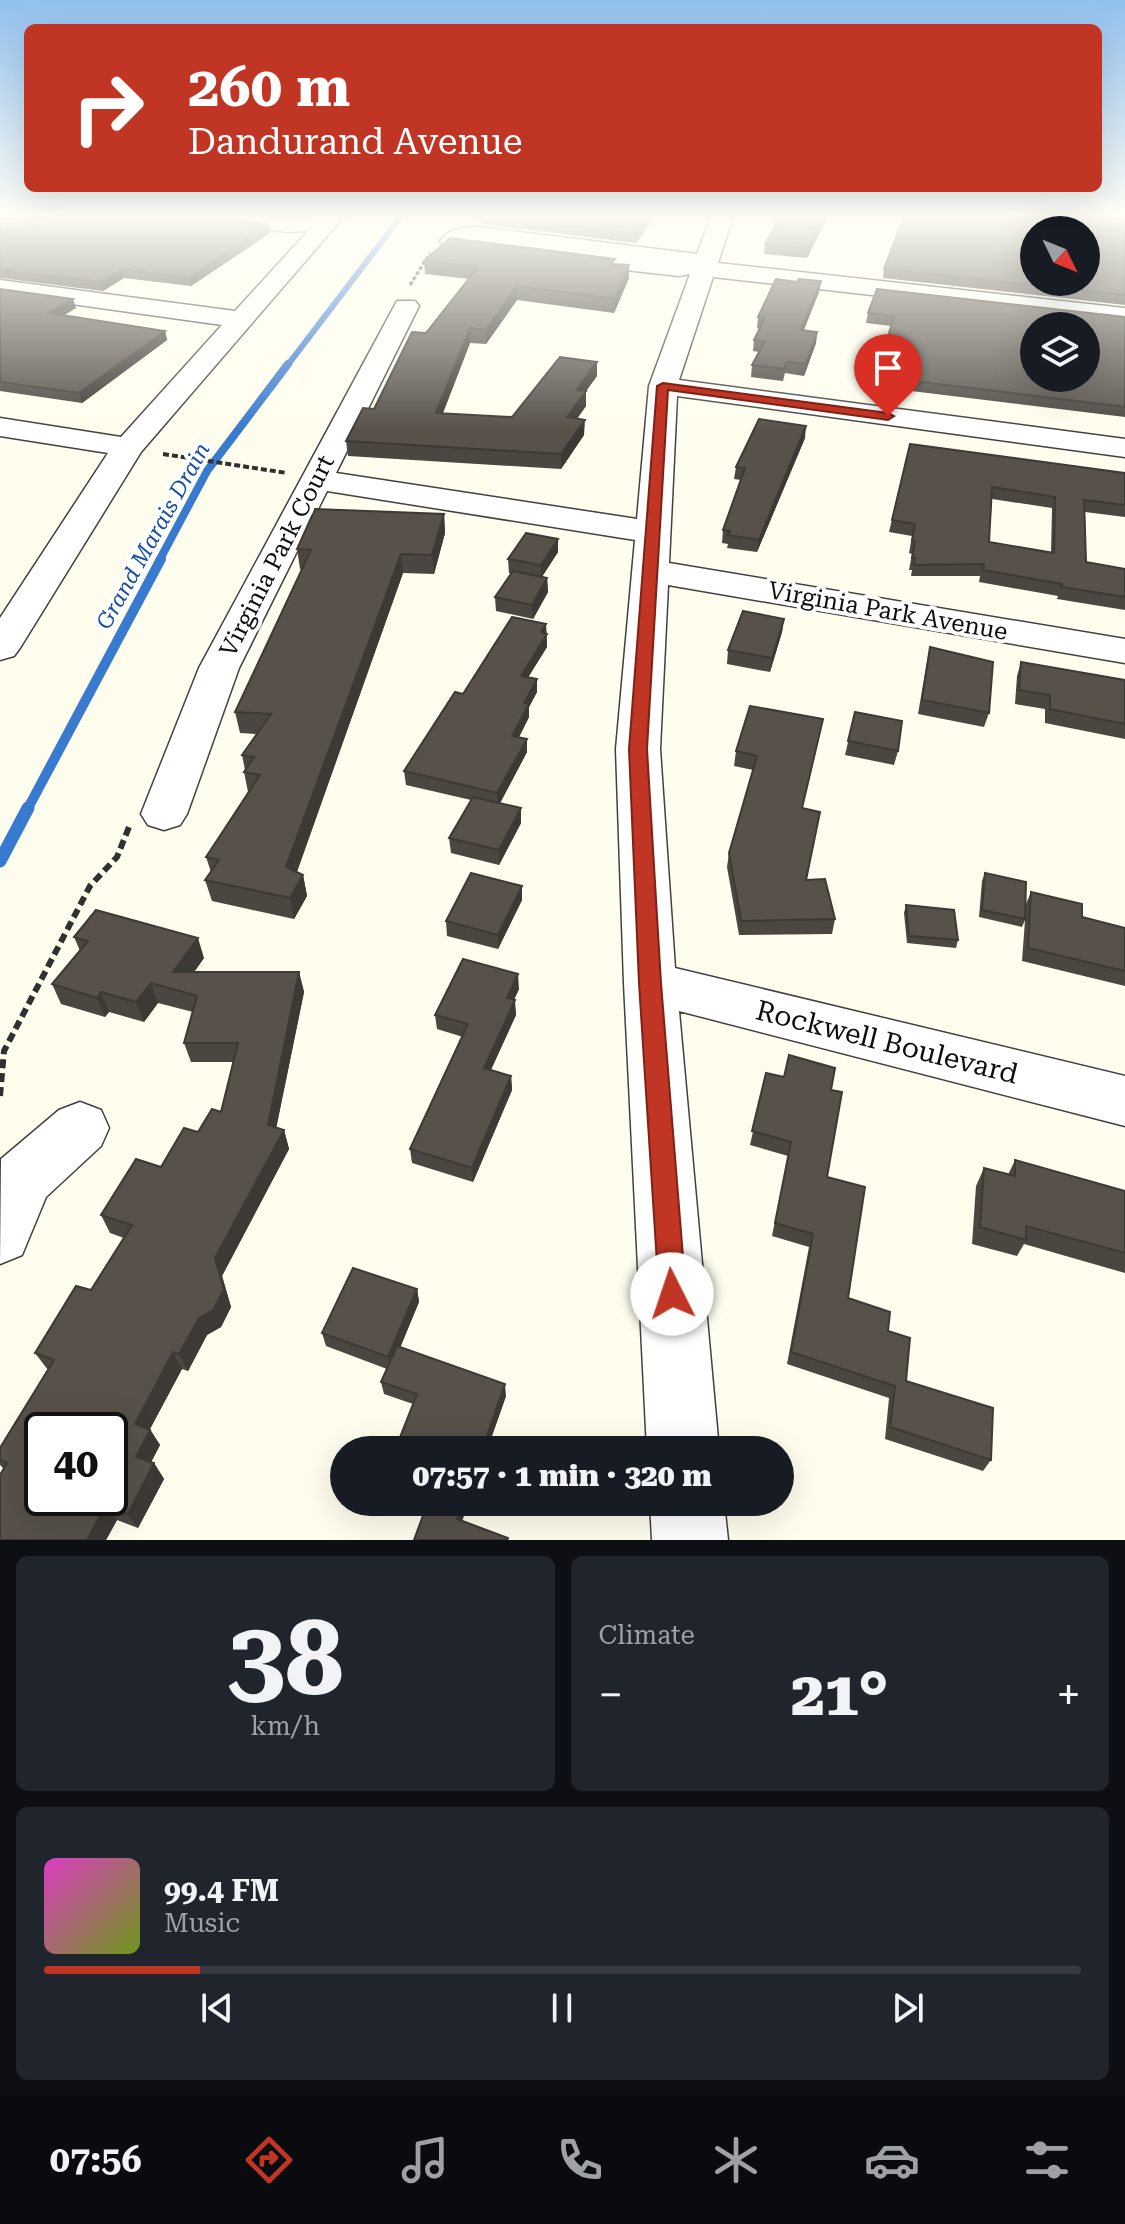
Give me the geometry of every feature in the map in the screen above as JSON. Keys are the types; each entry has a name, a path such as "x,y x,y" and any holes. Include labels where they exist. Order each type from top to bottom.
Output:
{"street":[{"path":"0,648 128,447 243,320 269,286"},
{"path":"682,1436 650,983 638,749 663,386 697,286"},
{"path":"866,286 1125,316"},
{"path":"0,287 243,320"},
{"name":"Virginia Park Court","path":"164,814 219,668 304,477 406,299"},
{"path":"663,386 1125,448"},
{"path":"0,427 128,447"},
{"name":"Virginia Park Avenue","path":"304,477 1125,651"},
{"name":"Rockwell Boulevard","path":"650,983 1125,1101"},
{"path":"0,1234 22,1179 80,1128"},
{"path":"688,1516 690,1540"}],"path":[{"path":"406,299 413,286"},
{"path":"163,454 304,477"},
{"path":"0,1096 4,1051 90,886 117,857"}],"building":[{"path":"463,286 620,286 615,299 517,286 486,330 470,328 436,413 512,417 560,357 597,362 577,390 586,391 567,417 585,420 561,454 346,441 363,408 374,409 412,332 426,333"},
{"path":"773,286 819,286 801,330 817,332 806,364 787,362 784,369 752,365 765,341 754,340 765,318 758,317"},
{"path":"1100,286 1125,286 1125,295 1100,292"},
{"path":"0,289 73,299 49,313 165,331 79,393 0,382"},
{"path":"877,289 1081,312 1020,312 1020,392 1100,392 1100,314 1125,317 1125,407 905,380 895,376 897,370 879,367 894,316 868,313"},
{"path":"759,419 806,426 759,540 728,535 730,531 723,530 745,468 736,467"},
{"path":"910,444 1125,473 1125,505 1084,500 1086,562 1125,569 1125,597 983,570 984,564 914,565 915,542 912,541 915,524 892,520","holes":["992,487 1055,497 1054,553 989,542"]},
{"path":"315,509 444,514 432,555 401,554 286,867 303,875 290,898 205,880 219,860 206,857 260,775 244,772 254,757 242,755 271,714 235,712 311,550 297,549"},
{"path":"526,533 558,539 541,565 508,559"},
{"path":"513,571 547,578 532,605 495,597"},
{"path":"743,611 784,619 772,658 728,650"},
{"path":"512,617 546,624 541,632 547,634 521,676 537,679 524,703 529,704 512,736 527,739 497,793 404,771 455,692 463,694"},
{"path":"930,647 993,662 989,713 922,700"},
{"path":"1021,662 1125,680 1125,724 1050,709 1050,695 1019,690"},
{"path":"750,706 823,719 802,808 820,812 806,880 825,879 835,919 741,921 729,853 757,756 736,751"},
{"path":"855,712 902,721 898,751 848,741"},
{"path":"473,797 521,808 499,850 449,838"},
{"path":"471,873 522,886 498,935 446,921"},
{"path":"985,873 1026,882 1025,919 982,910"},
{"path":"1031,892 1082,904 1082,917 1125,928 1125,971 1028,948"},
{"path":"906,905 954,910 958,940 909,936"},
{"path":"96,910 198,938 173,972 299,972 268,1125 284,1130 215,1258 224,1290 213,1310 199,1318 179,1354 173,1352 135,1424 150,1430 136,1457 154,1463 128,1514 128,1412 24,1412 24,1516 100,1516 87,1540 0,1540 0,1475 7,1463 0,1460 0,1448 54,1360 35,1353 76,1286 91,1290 132,1225 101,1215 136,1159 161,1167 184,1128 198,1132 212,1109 221,1112 238,1043 184,1043 197,996 151,983 136,1002 101,992 97,998 52,984 88,941 74,937"},
{"path":"463,959 518,974 507,998 515,1000 484,1068 511,1076 472,1168 410,1149 468,1024 435,1015"},
{"path":"789,1055 835,1068 831,1090 842,1092 827,1177 865,1187 848,1298 890,1312 888,1331 910,1338 906,1381 993,1408 991,1460 890,1427 895,1386 791,1352 813,1234 775,1223 791,1142 752,1131 766,1073 784,1077"},
{"path":"1015,1160 1125,1191 1125,1253 1026,1226 1026,1240 980,1227 984,1168 1015,1176"},
{"path":"353,1268 417,1289 388,1357 322,1333"},
{"path":"397,1346 505,1384 487,1436 400,1436 417,1394 381,1382"},
{"path":"423,1516 458,1516 457,1519 508,1538 507,1540 414,1540"}],"waterway":[{"name":"Grand Marais Drain","path":"287,366 348,286"},
{"name":"Grand Marais Drain","path":"159,561 207,471 288,364"},
{"name":"Grand Marais Drain","path":"27,810 161,559"},
{"name":"Grand Marais Drain","path":"0,861 28,808"}],"route":[{"path":"672,1294 650,983 638,749 663,386 888,416"}]}
